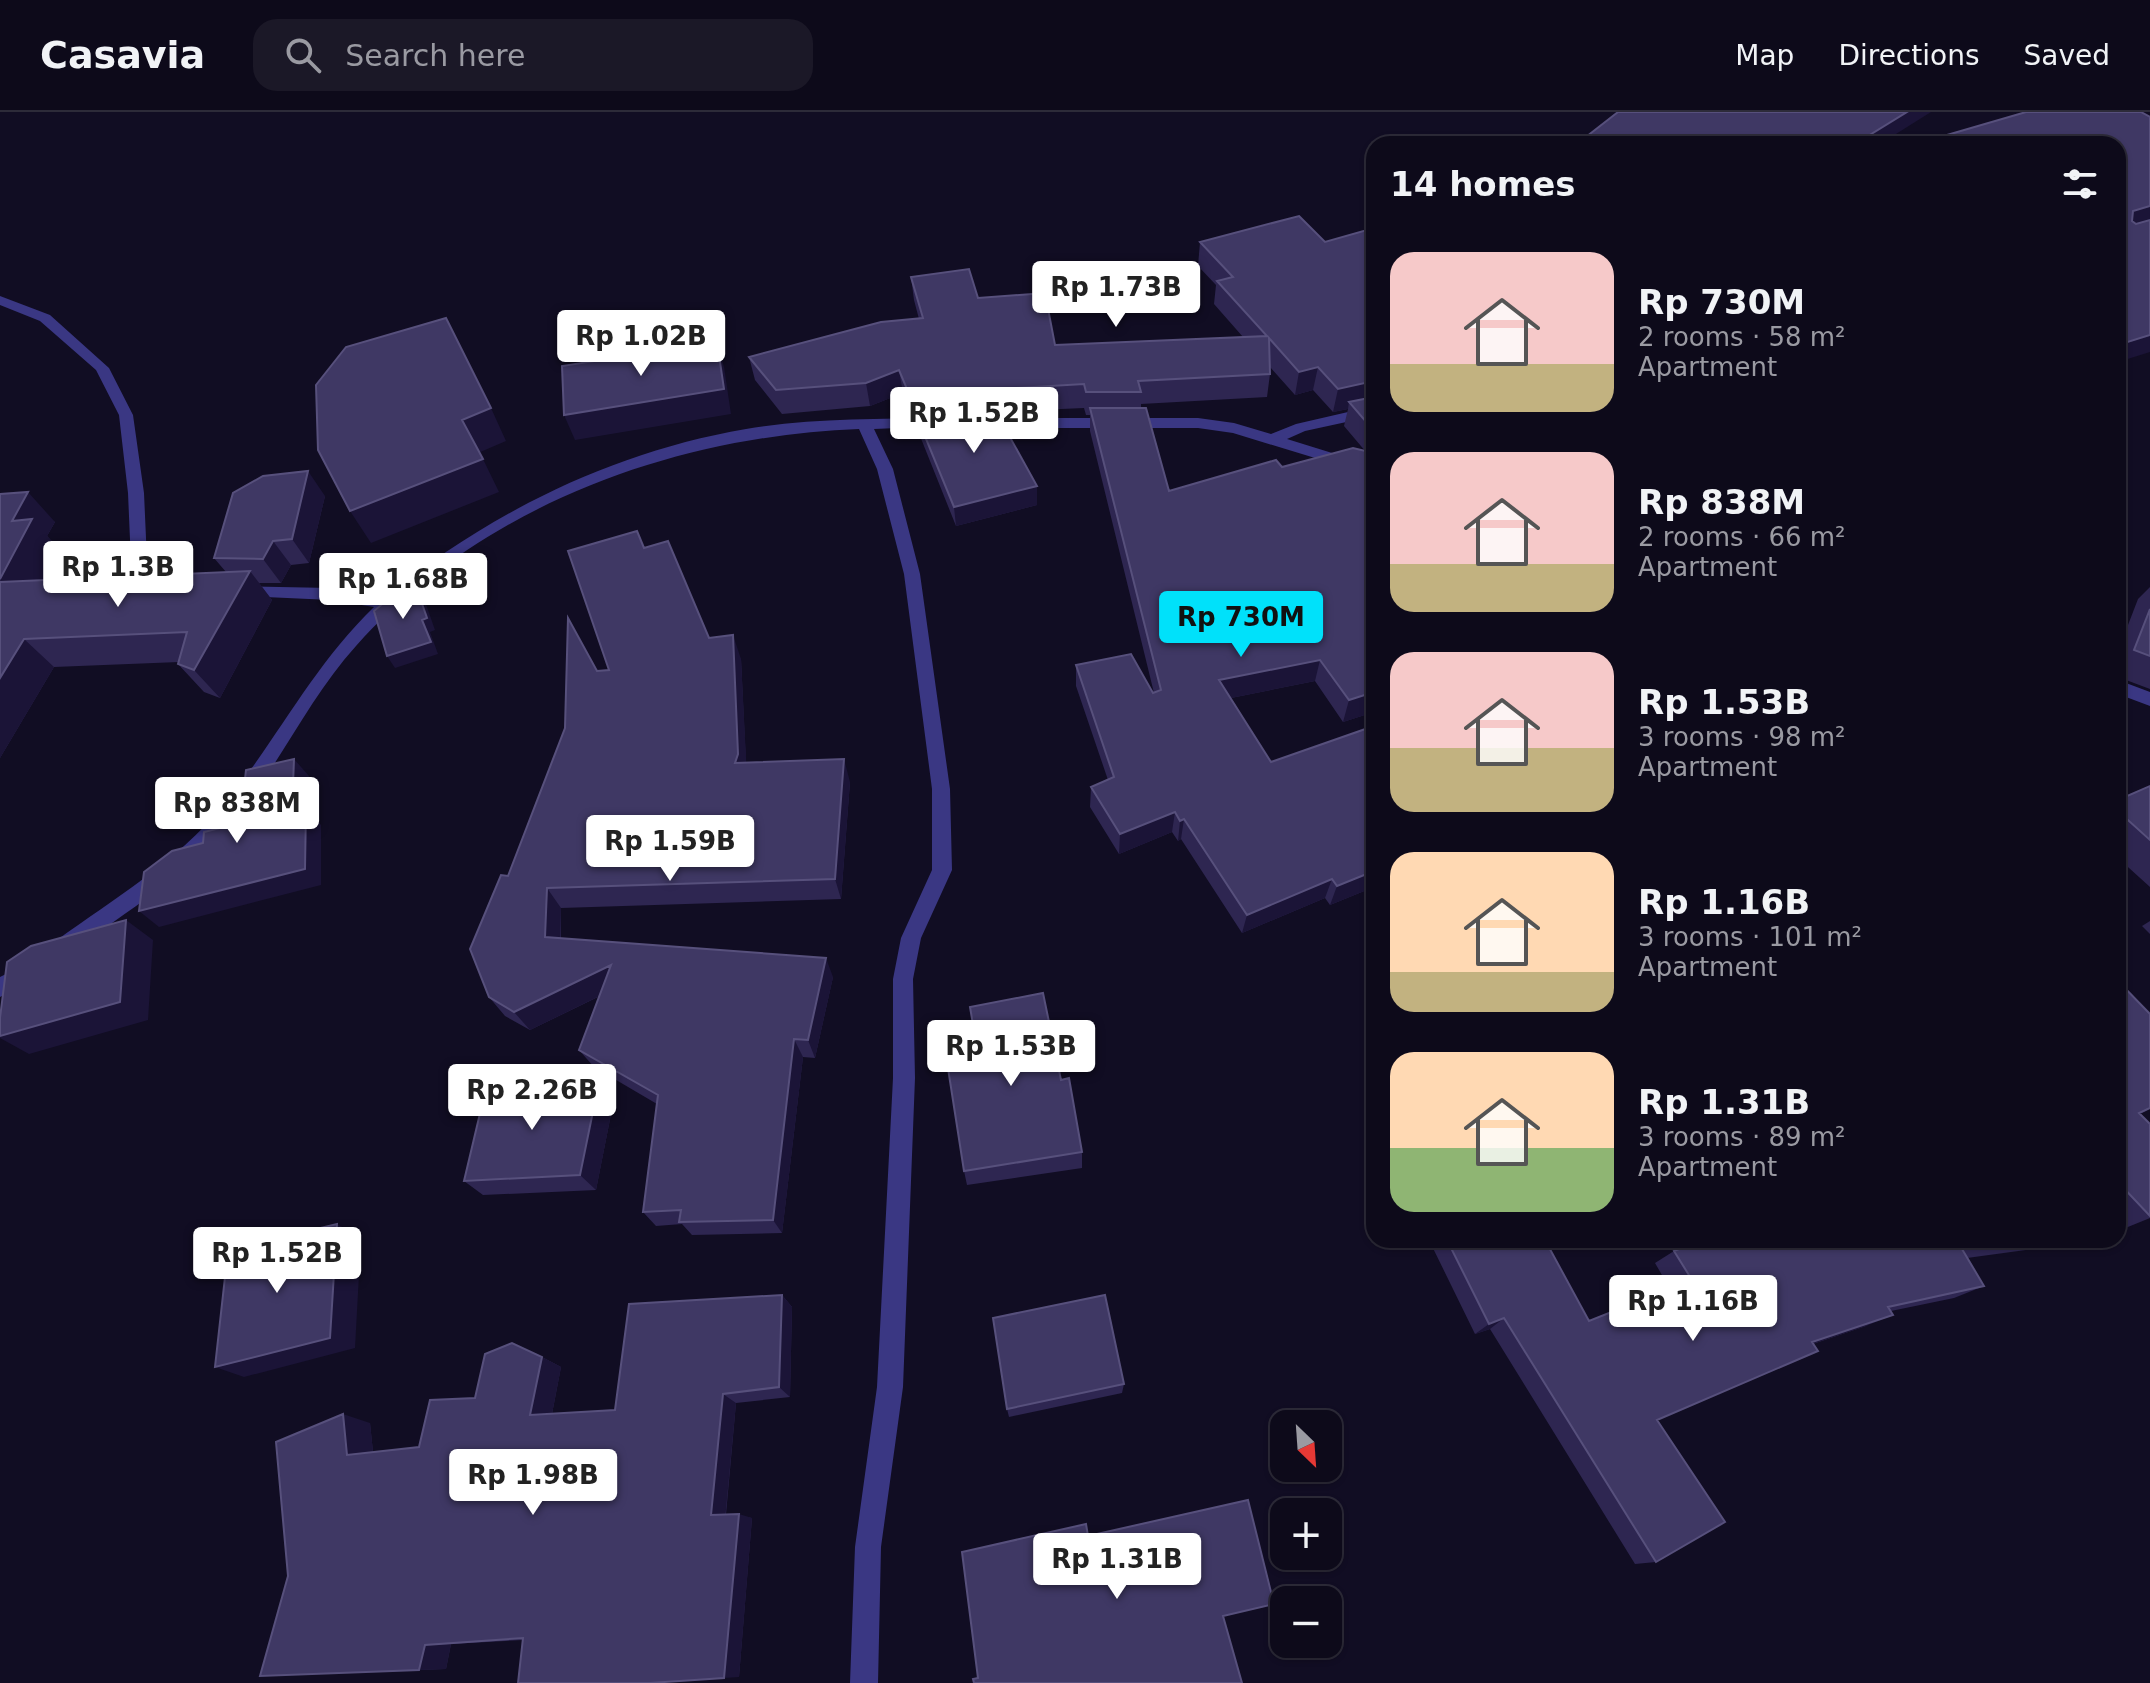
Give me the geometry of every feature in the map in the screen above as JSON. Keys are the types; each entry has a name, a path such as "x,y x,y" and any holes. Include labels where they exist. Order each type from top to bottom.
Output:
{"street":[{"path":"0,300 45,318 102,368 126,415 136,493 140,586 156,592 169,592"},
{"path":"1271,440 1301,427 1366,413"},
{"path":"0,988 22,977 162,874 227,815 348,643 387,603 483,536 556,496 653,456 747,434 865,425 1198,423 1234,428 1366,469"},
{"path":"864,1683 868,1547 890,1387 904,1078 903,979 911,938 942,870 941,789 912,574 885,469 865,425"},
{"path":"221,590 331,594 387,603"},
{"path":"2126,690 2150,699"},
{"path":"2126,691 2150,712"}],"building":[{"path":"1618,112 1907,112 1868,136 1587,136"},
{"path":"2026,112 2141,112 2150,117 2150,206 2133,211 2132,221 2136,224 2150,220 2150,335 2126,342 2126,136 1944,136"},
{"path":"1299,216 1325,242 1366,230 1366,383 1338,389 1318,367 1299,372 1269,338 1270,374 1138,381 1141,392 1086,392 1084,384 909,394 899,370 866,383 776,390 749,357 881,322 923,318 911,277 969,269 978,298 1045,293 1055,345 1267,336 1217,281 1233,277 1200,242"},
{"path":"446,318 491,408 462,420 483,459 350,511 318,450 316,385 346,347"},
{"path":"717,342 724,389 564,415 562,366"},
{"path":"1366,399 1366,422 1349,402"},
{"path":"1090,408 1146,408 1169,491 1276,460 1282,467 1353,448 1366,451 1366,695 1349,700 1320,660 1219,680 1271,762 1366,729 1366,874 1337,886 1332,879 1247,915 1184,819 1180,821 1175,812 1120,834 1091,787 1114,777 1076,665 1131,654 1153,693 1161,690"},
{"path":"915,412 996,412 1037,486 954,507"},
{"path":"308,471 292,539 273,541 263,559 214,558 233,493 263,476"},
{"path":"28,492 12,521 32,519 0,579 0,494"},
{"path":"637,531 644,548 668,541 709,638 733,635 738,754 735,763 844,759 835,879 547,888 545,937 826,958 808,1040 794,1039 773,1220 679,1222 681,1210 643,1212 658,1095 579,1050 611,965 514,1012 489,997 470,949 501,875 508,876 565,728 568,618 597,671 609,670 568,551"},
{"path":"250,571 194,670 178,664 187,632 24,639 0,678 0,582"},
{"path":"413,578 427,618 422,620 431,642 387,656 374,611"},
{"path":"2150,609 2150,656 2134,650"},
{"path":"294,759 292,811 306,808 305,869 139,911 144,872 172,851 203,843 204,832 240,823 246,770"},
{"path":"2150,786 2150,840 2126,818 2126,796"},
{"path":"126,920 120,1002 0,1036 7,962 31,946"},
{"path":"2126,989 2150,1014 2150,1108 2139,1113 2150,1124 2150,1216 2126,1190"},
{"path":"1043,993 1061,1080 1069,1078 1082,1152 964,1171 945,1049 976,1042 970,1007"},
{"path":"599,1082 580,1175 464,1181 486,1088"},
{"path":"337,1224 330,1338 215,1367 228,1250"},
{"path":"1451,1248 1549,1248 1589,1321 1692,1280 1674,1251 1682,1248 1970,1248 1962,1249 1984,1286 1888,1307 1893,1315 1812,1342 1818,1351 1657,1420 1725,1522 1656,1562 1504,1318 1489,1324"},
{"path":"782,1295 779,1387 723,1394 711,1515 739,1514 724,1678 650,1683 518,1683 523,1638 425,1645 419,1670 260,1676 288,1576 276,1442 343,1414 347,1455 419,1447 430,1400 475,1398 485,1354 512,1343 542,1357 530,1415 615,1410 629,1304"},
{"path":"1105,1295 1124,1384 1007,1409 993,1318"},
{"path":"1248,1500 1270,1588 1270,1605 1223,1616 1242,1683 974,1683 973,1679 978,1678 962,1552 1086,1524 1088,1536"}]}
